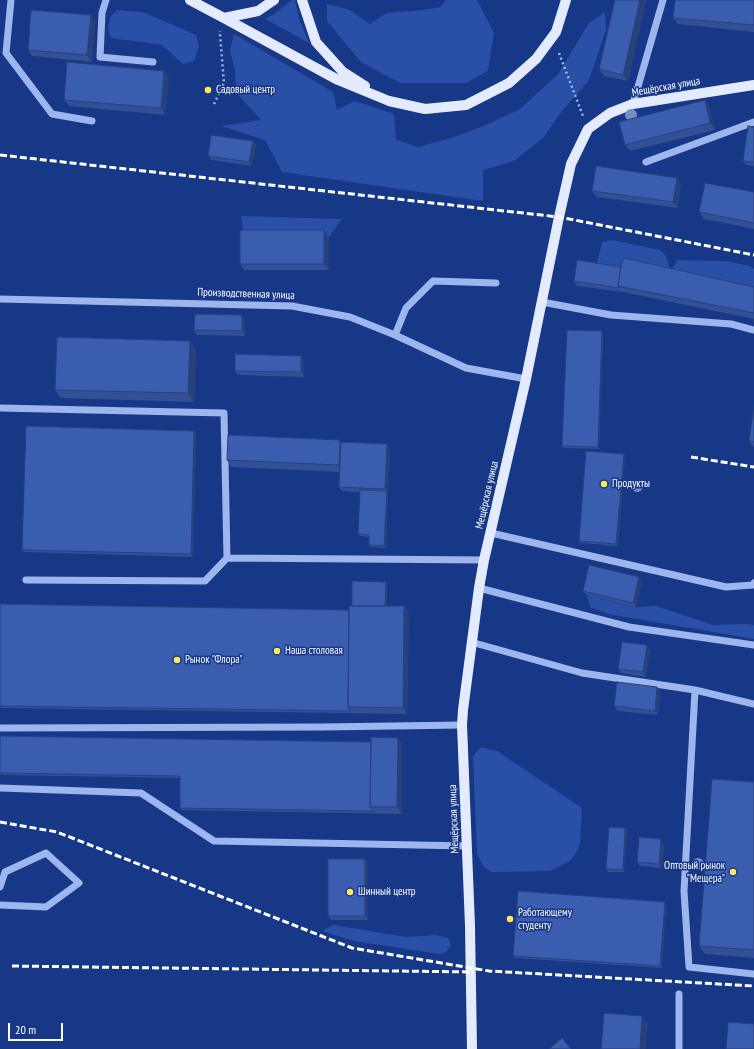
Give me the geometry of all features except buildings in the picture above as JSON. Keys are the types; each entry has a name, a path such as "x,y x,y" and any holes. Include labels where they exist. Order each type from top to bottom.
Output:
{"main road":[{"path":"190,0 338,80 389,101 425,109 466,105 509,84 536,59 556,32 566,0"},
{"path":"224,18 258,11 274,0"},
{"path":"302,0 316,42 343,72 389,101"},
{"name":"Мещёрская улица","path":"472,1049 470,926 462,725 463,710 471,642 484,560 526,379 571,164 588,129 610,113 633,104 754,85"}],"street":[{"path":"11,0 6,53 52,114 92,121"},
{"path":"106,0 102,13 100,57 153,62"},
{"path":"633,104 663,0"},
{"path":"646,162 754,122"},
{"path":"395,335 406,308 433,280 496,283"},
{"name":"Производственная улица","path":"0,299 292,306 350,317 395,335 466,368 526,379"},
{"path":"542,302 611,315 731,324 754,330"},
{"path":"0,408 224,413 227,558 205,581 26,580"},
{"path":"490,533 726,587 753,585 754,583"},
{"path":"227,558 484,560"},
{"path":"479,588 629,627 754,645"},
{"path":"471,642 582,673 695,690 754,704"},
{"path":"695,690 684,891 689,967 754,974"},
{"path":"0,728 462,725"},
{"path":"0,788 141,793 214,841 467,846"},
{"path":"0,887 6,872 46,853 79,883 46,907 0,905"},
{"path":"679,994 679,1049"}],"path":[{"path":"214,104 224,83 220,34 224,18"},
{"path":"558,54 588,129"}],"shaded area":[{"path":"292,0 295,0 299,19 309,43 265,19"},
{"path":"446,0 477,0 494,33 488,71 466,83 400,83 361,62 327,21 327,4 350,10 370,24 387,13 441,7"},
{"path":"117,10 143,12 196,35 199,46 194,61 183,64 162,45 111,38 108,29 110,17"},
{"path":"605,12 606,30 589,80 562,111 543,138 514,161 483,170 483,201 282,172 265,140 221,126 261,120 236,92 235,71 230,50 234,34 333,92 337,110 355,101 394,114 396,140 418,147 454,137 486,125 520,109 558,74 589,23"},
{"path":"241,216 342,219 329,237 244,237"},
{"path":"612,240 660,250 666,256 671,273 677,260 726,261 750,266 754,269 754,292 596,267 602,242"},
{"path":"587,595 636,607 656,606 713,625 754,625 754,639 608,614 590,607"},
{"path":"481,747 497,751 582,808 580,844 570,861 550,871 491,872 484,867 477,854 473,756"},
{"path":"333,925 406,937 436,935 448,938 451,945 446,952 439,954 354,941 322,931"}],"railway":[{"path":"0,155 559,217 754,255"},
{"path":"691,457 754,467"},
{"path":"0,822 57,832 352,948 489,971 754,986"},
{"path":"12,966 473,972"}],"place":[{"name":"Садовый центр","path":"208,90"},
{"name":"Продукты","path":"604,484"},
{"name":"Наша столовая","path":"277,651"},
{"name":"Рынок \"Флора\"","path":"177,660"},
{"name":"Оптовый рынок \"Мещера\"","path":"733,872"},
{"name":"Шинный центр","path":"350,892"},
{"name":"Работающему студенту","path":"510,919"}]}
